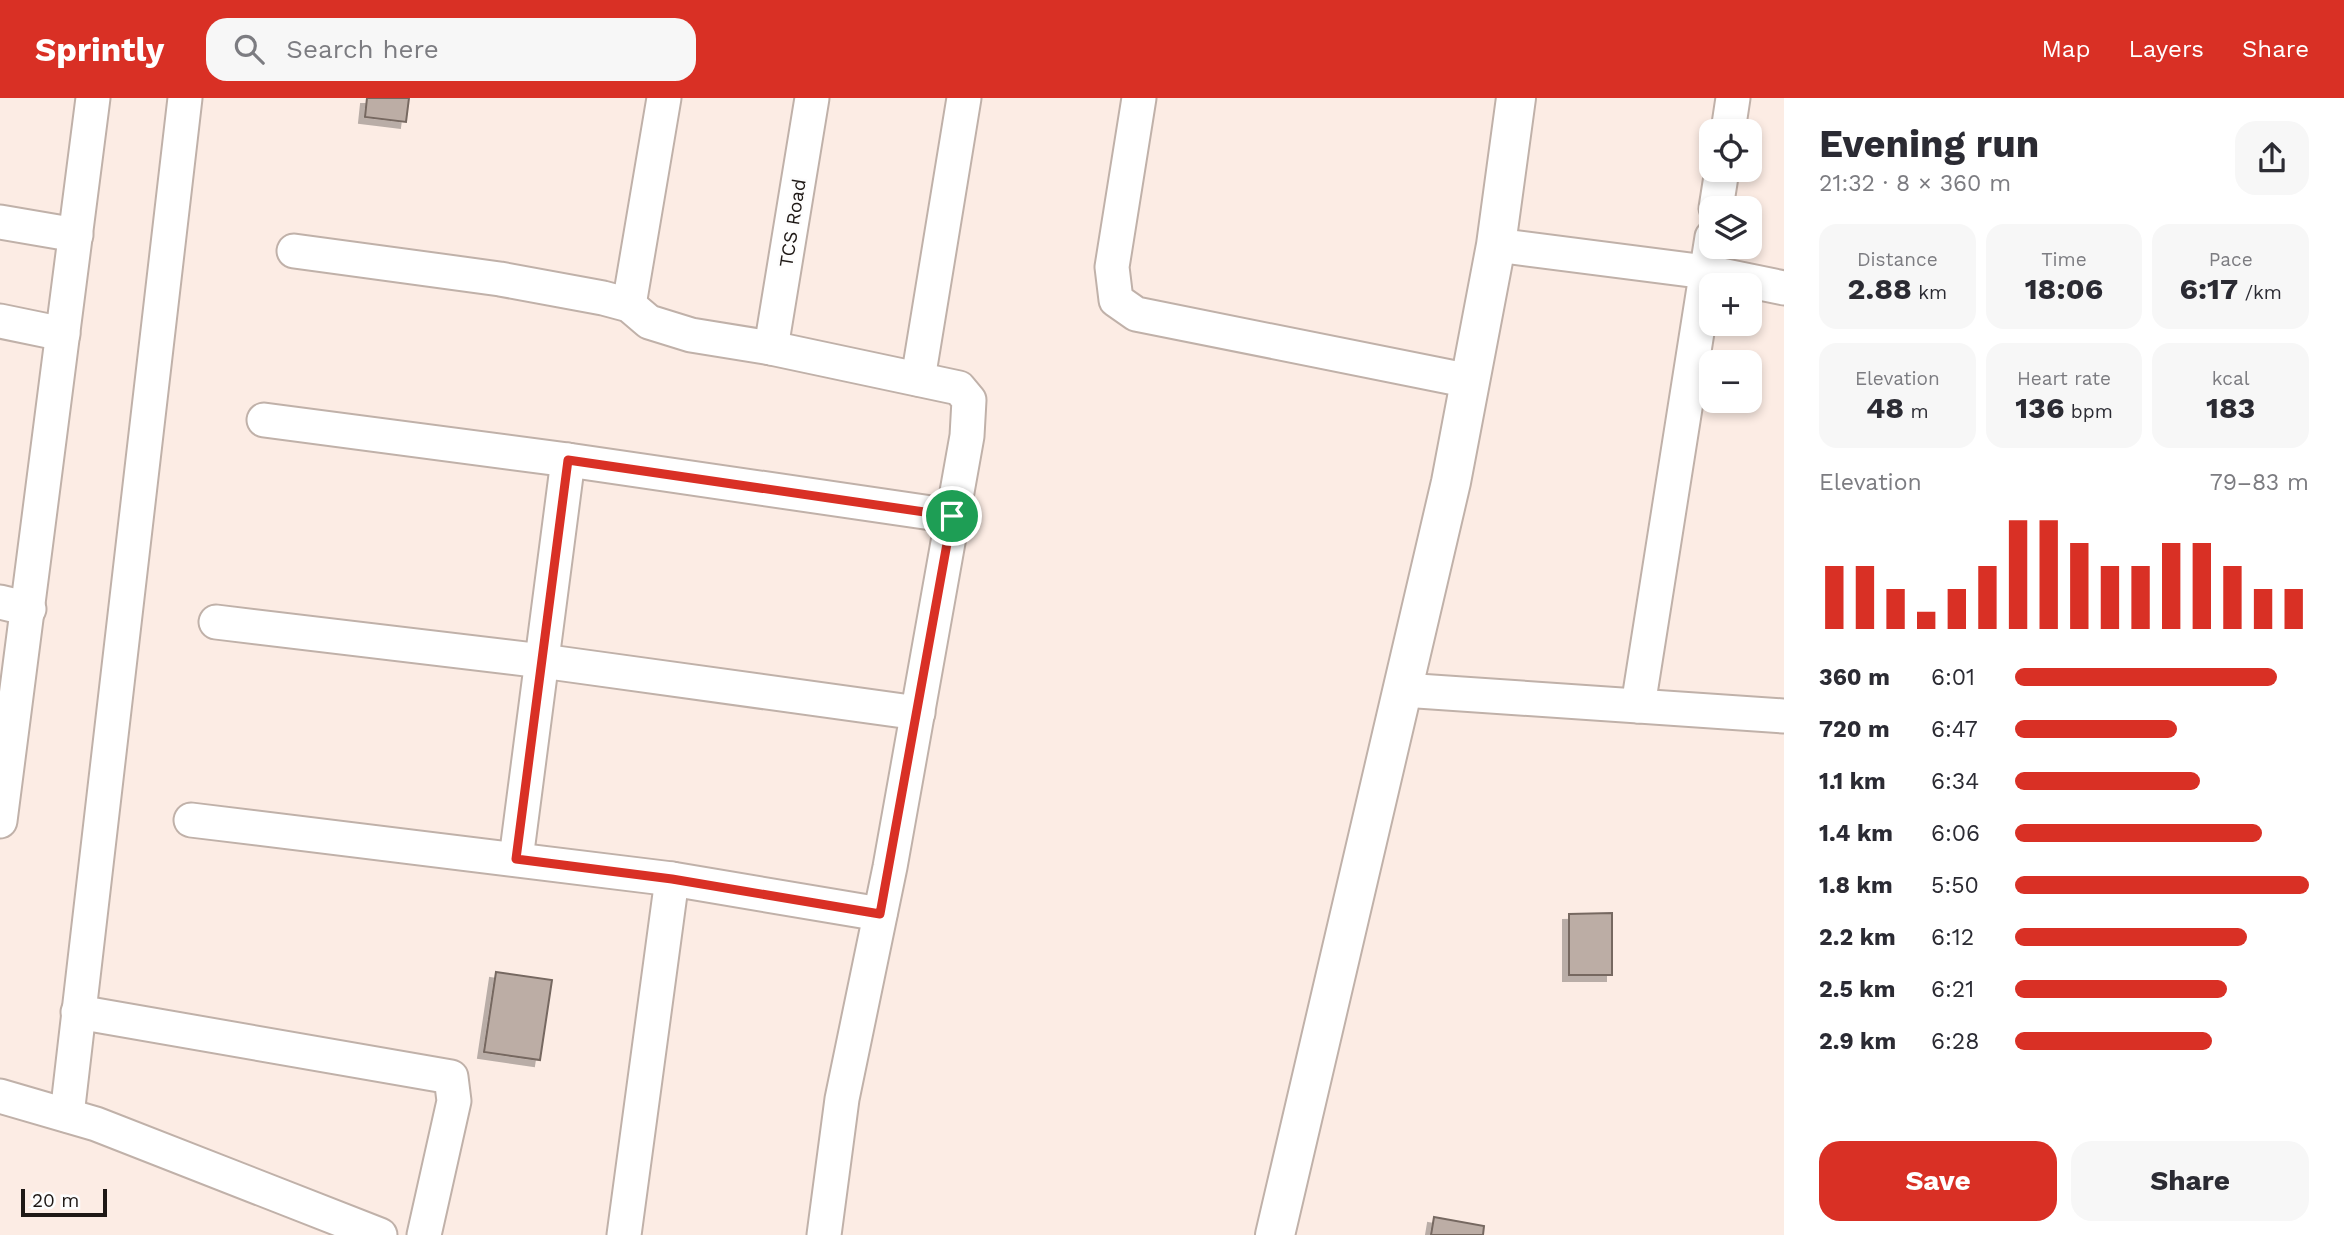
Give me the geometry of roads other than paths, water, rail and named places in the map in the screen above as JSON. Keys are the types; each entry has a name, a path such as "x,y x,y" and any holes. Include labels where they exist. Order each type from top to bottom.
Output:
{"main road":[{"path":"1275,1235 1451,482 1496,245 1516,98"}],"street":[{"path":"1,800 14,606 63,334 93,98"},
{"path":"67,1115 185,98"},
{"path":"629,305 664,98"},
{"name":"TCS Road","path":"771,348 812,98"},
{"path":"918,379 964,98"},
{"path":"1139,98 1112,267 1116,300 1136,314 1471,381"},
{"path":"1730,119 1733,98"},
{"path":"0,222 75,235"},
{"path":"1496,245 1706,272 1784,288"},
{"path":"294,251 500,279 629,305 649,322 691,335 771,348 959,388 969,400 967,436 918,713 842,1098 824,1235"},
{"path":"1638,706 1708,259"},
{"path":"0,321 63,334"},
{"path":"264,421 568,460 952,516"},
{"path":"516,859 568,460"},
{"path":"216,622 542,661 918,713"},
{"path":"1403,690 1784,716"},
{"path":"191,820 672,879 880,914"},
{"path":"624,1235 672,879"},
{"path":"78,1012 451,1077 454,1101 424,1235"},
{"path":"0,1096 67,1115 380,1235"}]}
